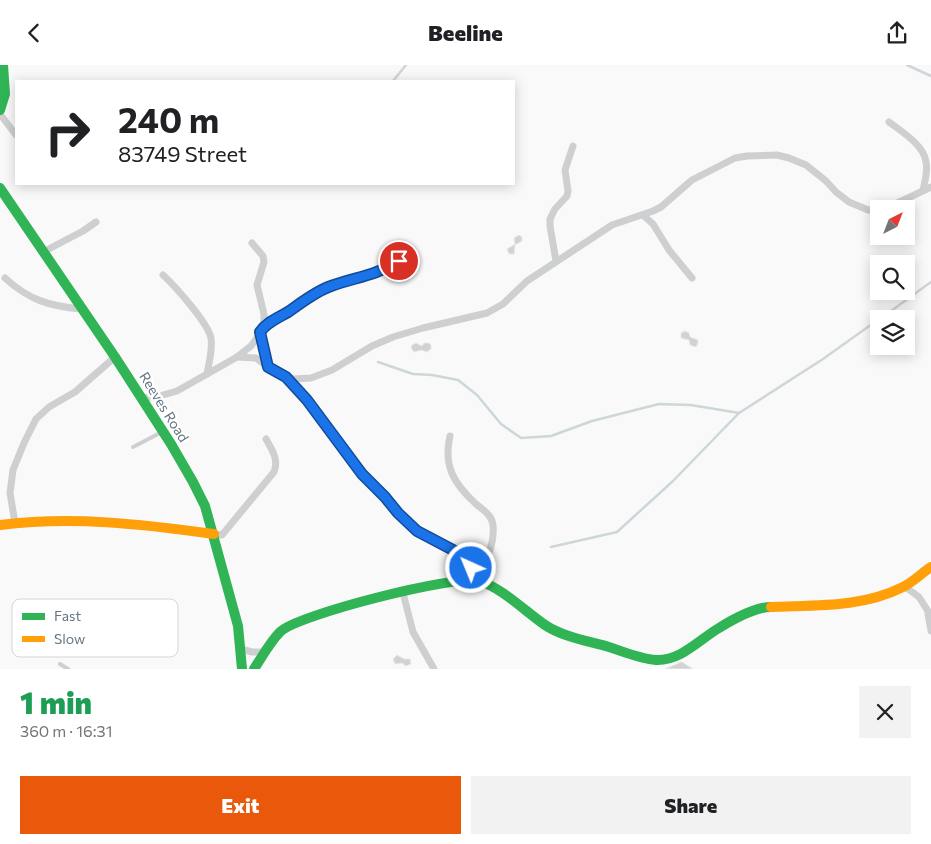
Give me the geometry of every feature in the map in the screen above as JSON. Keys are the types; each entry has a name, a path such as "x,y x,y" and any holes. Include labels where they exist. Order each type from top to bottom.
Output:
{"street":[{"path":"0,110 5,94 2,65"},
{"path":"0,114 15,134"},
{"path":"889,123 912,141 924,156 927,163 923,190"},
{"path":"556,261 550,219 568,191 565,170 573,145"},
{"path":"238,357 256,358 286,377 301,380 320,376 372,346 393,337 496,309 527,281 612,225 643,215 660,207 692,180 736,158 778,155 798,161 826,181 849,202 861,208 870,209"},
{"path":"905,200 931,187"},
{"name":"Reeves Road","path":"0,188 115,357 163,431 193,482 218,534 238,626 242,669"},
{"path":"643,215 653,224 669,250 692,278"},
{"path":"43,252 96,222"},
{"path":"252,243 263,256 264,263 257,285 264,314 262,329 268,367"},
{"path":"141,398 156,397 177,391 238,357 251,346 262,329 327,287 368,276 388,268 399,261"},
{"path":"163,275 209,331 212,344 207,373"},
{"path":"5,278 22,292 39,301 57,306 81,309"},
{"path":"15,523 10,493 13,470 36,419 49,407 75,392 115,357"},
{"path":"286,377 307,400 362,474 398,513 417,531 446,545 464,558 477,580"},
{"path":"450,436 447,457 454,478 460,488 488,514 493,525 488,558 477,580"},
{"path":"0,525 56,520 106,521 147,524 218,534 274,472 277,465 276,458 266,439"},
{"path":"254,669 280,631 296,623 364,601 429,586 477,580 490,585 548,625 563,633 657,660 684,653 720,627 762,607 844,604 865,601 904,586 931,567"},
{"path":"904,586 919,597 931,616"},
{"path":"403,593 413,632 434,669"},
{"path":"927,609 931,631"},
{"path":"241,649 265,652"}],"lane":[{"path":"132,447 163,431"},
{"path":"60,664 68,669"}],"building":[{"path":"519,235 522,237 522,241 515,245 514,254 509,254 507,249 515,244 514,238"},
{"path":"685,331 689,333 690,337 698,340 696,347 690,345 689,340 681,338 681,333"},
{"path":"416,343 422,346 424,343 429,343 431,349 427,352 421,350 414,352 411,348"},
{"path":"397,655 404,659 410,659 411,664 406,666 402,663 395,664 393,659"},
{"path":"681,662 693,669 665,669"}],"waterway":[{"path":"394,80 406,65"},
{"path":"907,65 931,76"},
{"path":"892,310 931,282"},
{"path":"551,547 617,532 673,481 739,413 823,359 870,325"},
{"path":"378,362 413,374 432,375 458,380 477,395 501,424 521,438 551,436 592,421 659,404 691,405 739,413"}],"traffic: fast":[{"path":"0,110 5,94 3,65"},
{"path":"0,188 115,357 193,482 205,506 238,626 242,669"},
{"path":"254,669 276,636 292,625 377,597 465,580 479,581 496,589 545,625 560,633 638,657 656,660 674,657 690,649 719,628 737,618 758,609 771,607"}],"traffic: slow":[{"path":"0,525 54,521 107,522 214,534"},
{"path":"771,607 838,604 871,599 903,587 931,567"}],"route":[{"path":"399,261 388,268 368,276 327,287 316,293 267,324 260,332 262,343 268,367 286,377 307,400 369,482 417,531 455,551 464,558 471,568"}]}
